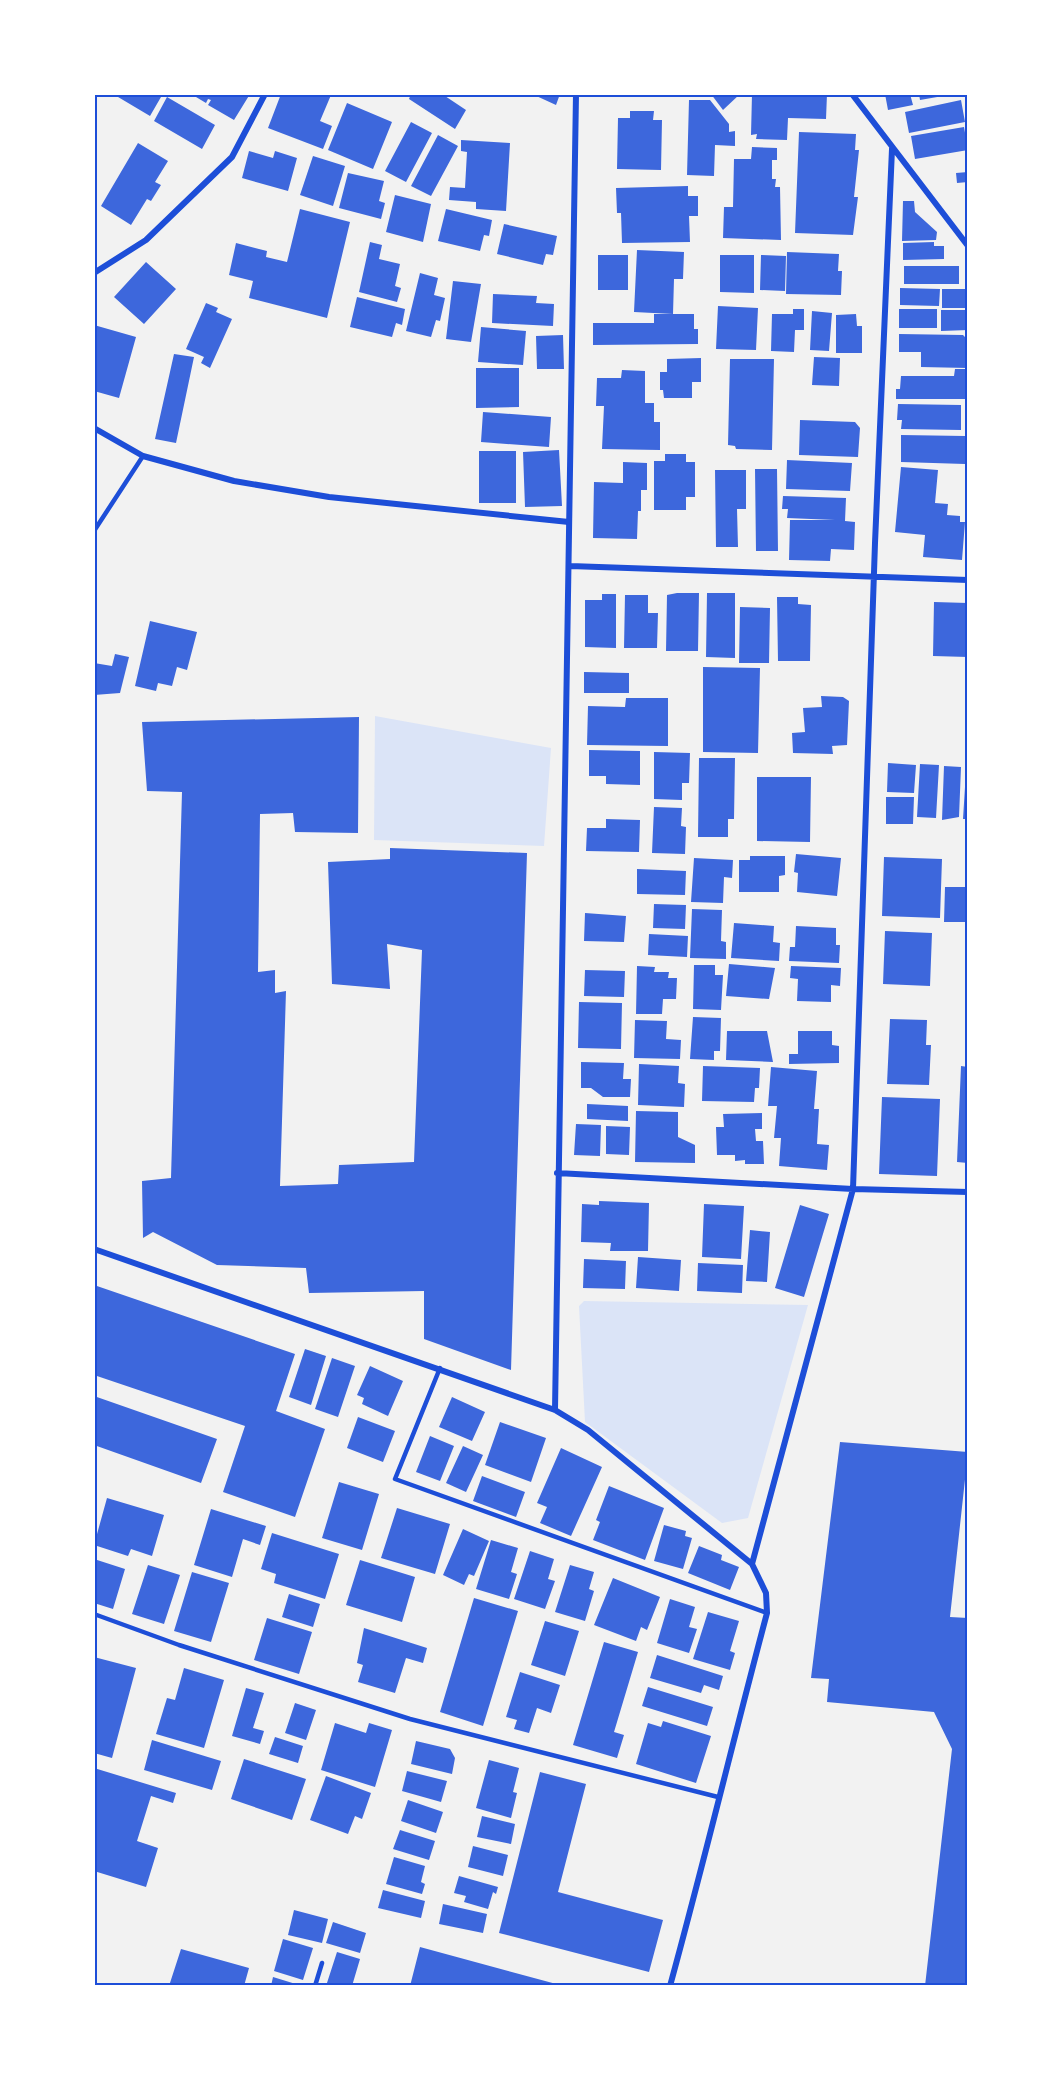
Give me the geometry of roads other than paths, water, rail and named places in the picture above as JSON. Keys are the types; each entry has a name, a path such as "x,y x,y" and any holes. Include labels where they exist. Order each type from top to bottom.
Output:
{"street":[{"path":"94,273 146,240 232,157 265,94"},
{"path":"555,1410 576,94"},
{"path":"852,94 968,246"},
{"path":"752,1564 852,1190 892,149"},
{"path":"94,428 142,456 234,481 330,497 569,522"},
{"path":"570,566 968,580"},
{"path":"557,1173 852,1190 968,1192"},
{"path":"94,1249 555,1410 588,1431 752,1564 766,1593 767,1613 718,1797 701,1875 670,1986"}],"lane":[{"path":"94,531 142,456"},
{"path":"440,1368 395,1479 767,1613"},
{"path":"94,1614 179,1645 410,1719 718,1797"},
{"path":"315,1986 322,1963"}]}
